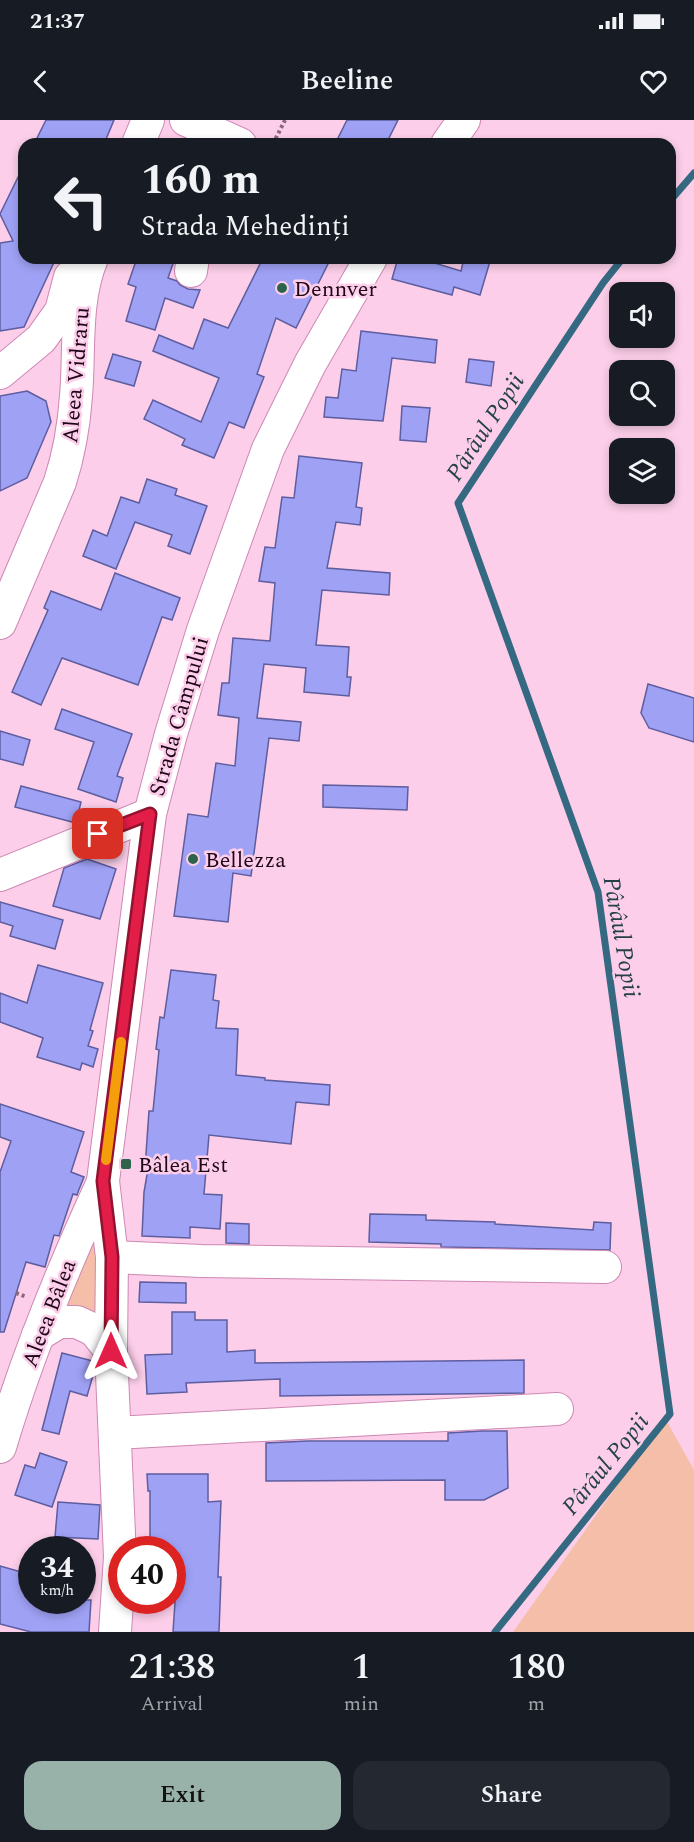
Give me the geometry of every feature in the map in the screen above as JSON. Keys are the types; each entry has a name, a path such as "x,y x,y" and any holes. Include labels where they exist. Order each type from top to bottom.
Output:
{"street":[{"path":"140,138 148,120"},
{"path":"186,120 226,138"},
{"path":"451,138 464,120"},
{"path":"0,373 41,339 61,311 69,279 76,270 86,264"},
{"name":"Aleea Vidraru","path":"0,623 67,462 76,395 79,308 90,264"},
{"name":"Strada Câmpului","path":"115,1632 120,1557 111,1351 112,1257 103,1181 150,814 171,734 203,630 268,449 310,364 368,264"},
{"path":"0,875 150,814"},
{"name":"Aleea Bâlea","path":"0,1448 38,1335 72,1248 103,1181"},
{"path":"112,1257 213,1262 605,1267"},
{"path":"38,1335 59,1322 77,1322 94,1330 111,1351"},
{"path":"115,1433 557,1409"}],"path":[{"path":"276,138 285,120"}],"shaded area":[{"path":"95,1226 98,1313 65,1306"},
{"path":"665,1418 694,1470 694,1632 513,1632"}],"building":[{"path":"46,120 114,120 106,138 37,138"},
{"path":"347,120 398,120 389,138 338,138"},
{"path":"18,177 18,264 53,264 24,327 0,331 0,243 13,241 0,214"},
{"path":"135,264 173,264 168,278 188,289 200,290 193,308 165,298 155,330 126,321 136,287 128,284"},
{"path":"260,264 328,264 296,328 276,318 257,374 264,377 244,428 229,422 214,458 182,445 185,439 144,419 153,400 201,422 219,378 153,351 159,335 193,349 204,319 228,328"},
{"path":"396,264 438,264 461,271 463,264 489,264 480,295 454,287 452,295 392,279"},
{"path":"361,331 437,340 435,363 392,358 383,421 324,417 326,397 338,398 342,369 356,371"},
{"path":"113,354 141,362 134,386 105,378"},
{"path":"469,359 494,362 491,386 466,382"},
{"path":"27,391 46,401 51,422 27,478 0,491 0,396"},
{"path":"402,406 430,408 426,442 400,440"},
{"path":"299,456 362,463 356,507 362,508 360,525 336,522 327,568 390,573 389,595 322,590 316,645 349,647 347,677 351,677 349,696 304,692 306,668 264,664 257,718 301,722 299,741 269,738 251,876 233,873 228,922 174,916 188,814 208,817 216,763 235,766 239,718 218,715 222,683 229,683 233,638 270,641 275,583 259,581 265,547 275,548 282,497 294,498"},
{"path":"147,479 177,489 175,495 207,506 190,554 168,546 172,535 135,522 116,569 83,556 93,530 107,536 121,497 139,503"},
{"path":"115,573 180,598 172,620 162,617 138,685 62,658 41,705 12,692 48,610 44,608 51,591 101,610"},
{"path":"648,684 694,698 694,742 649,728 641,713"},
{"path":"62,709 132,734 117,776 123,778 116,802 78,789 94,742 55,729"},
{"path":"0,731 30,740 23,765 0,759"},
{"path":"323,785 408,787 407,810 323,807"},
{"path":"21,786 81,802 76,823 15,807"},
{"path":"87,859 116,869 100,919 53,906 64,868"},
{"path":"0,902 63,920 55,949 10,936 13,926 0,922"},
{"path":"38,965 103,983 88,1046 98,1049 93,1067 82,1063 80,1070 37,1057 43,1038 0,1022 0,993 27,1003"},
{"path":"171,970 216,975 213,1000 219,1001 216,1028 238,1029 236,1075 265,1078 265,1080 330,1085 329,1105 296,1102 291,1144 209,1135 204,1194 222,1195 220,1229 190,1227 190,1238 142,1236 144,1192 148,1169 145,1168 149,1111 153,1111 160,1017 164,1018"},
{"path":"0,1104 84,1132 71,1172 84,1177 77,1195 73,1194 59,1236 54,1235 45,1267 26,1262 4,1332 0,1332 0,1172 11,1141 0,1137"},
{"path":"370,1214 426,1215 426,1220 495,1222 495,1224 593,1230 594,1222 611,1223 610,1250 441,1247 441,1244 369,1242"},
{"path":"226,1223 249,1224 249,1244 226,1243"},
{"path":"140,1282 186,1283 186,1303 139,1302"},
{"path":"172,1312 195,1312 195,1320 227,1320 227,1352 255,1350 255,1363 524,1360 524,1393 280,1396 280,1379 186,1383 187,1392 147,1394 145,1355 172,1354"},
{"path":"62,1353 93,1361 94,1372 87,1396 70,1391 59,1434 42,1430"},
{"path":"507,1431 508,1488 484,1500 445,1500 445,1480 266,1481 266,1443 448,1441 448,1433"},
{"path":"40,1453 67,1462 52,1507 15,1495 25,1465 35,1468"},
{"path":"147,1474 208,1474 208,1502 221,1501 218,1577 221,1577 219,1632 173,1632 174,1614 186,1614 186,1536 150,1536 150,1491 148,1491"},
{"path":"58,1502 100,1505 98,1539 96,1536 55,1536"},
{"path":"0,1566 18,1571 18,1614 90,1614 89,1632 31,1632 0,1624"}],"waterway":[{"name":"Pârâul Popii","path":"676,194 694,173"},
{"name":"Pârâul Popii","path":"495,1632 670,1414 598,892 458,503 603,283 618,264"}],"slow traffic":[{"path":"106,1160 121,1042"}],"place":[{"name":"Dennver","path":"282,288"},
{"name":"Bellezza","path":"193,859"},
{"name":"Bâlea Est","path":"126,1164"}],"route":[{"path":"98,834 150,814 103,1181 112,1257 111,1351"}]}
